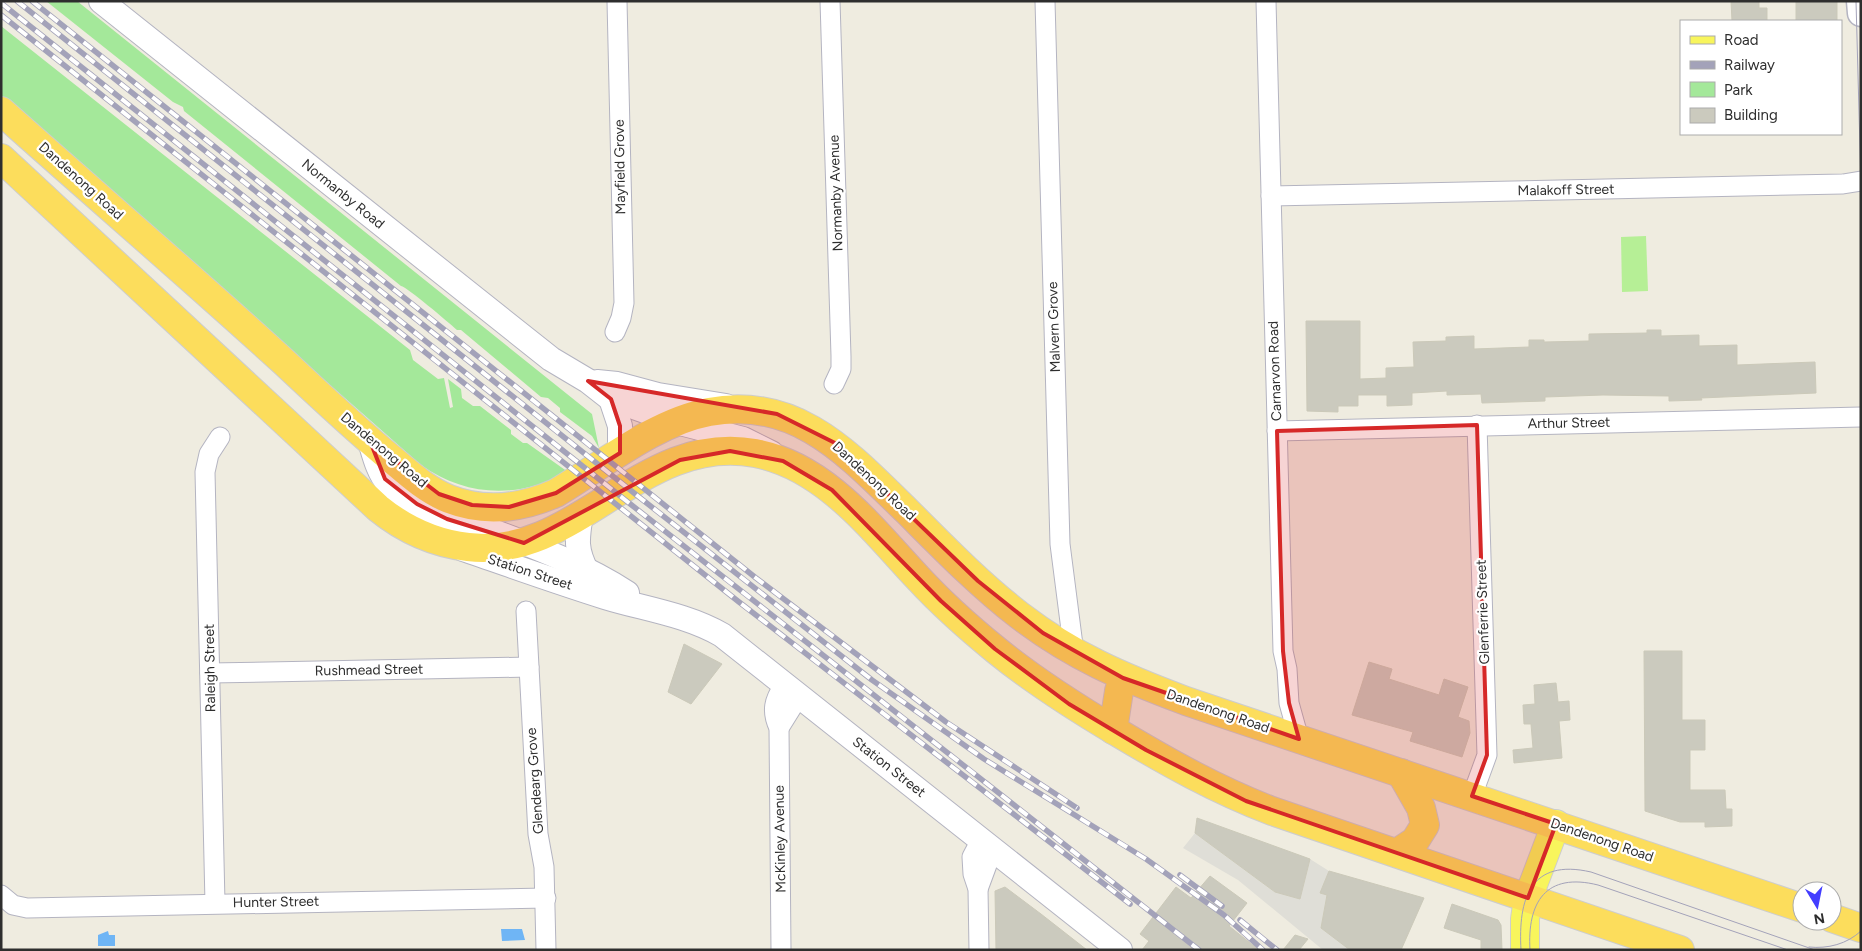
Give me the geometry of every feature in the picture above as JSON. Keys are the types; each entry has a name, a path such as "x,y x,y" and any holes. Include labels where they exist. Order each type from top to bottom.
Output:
{"highway":[{"name":"Dandenong Road","path":"1,111 216,300 370,441 420,483 439,494 459,502 491,507 518,506 547,497 676,422 709,412 752,410 791,418 835,443 988,590 1032,625 1074,653 1123,678 1792,905"},
{"path":"1,158 378,508 415,533 442,542 490,548 524,543 544,536 649,474 691,457 722,451 767,456 792,465 816,477 832,490 941,601 995,650 1051,692 1165,760 1246,801 1680,950"},
{"path":"1113,730 1123,678"},
{"path":"1397,853 1415,841 1425,825 1421,808 1401,773"},
{"path":"1842,921 1861,928"}],"main road":[{"path":"1860,1 1861,13"},
{"path":"1526,950 1525,919 1528,898 1556,824"}],"street":[{"name":"Mayfield Grove","path":"615,332 621,318 624,303 617,1"},
{"name":"Normanby Avenue","path":"830,1 841,356 840,370 834,384"},
{"name":"Malvern Grove","path":"1044,1 1060,544 1074,653"},
{"name":"Carnarvon Road","path":"1266,1 1283,651 1288,669 1289,703 1299,739"},
{"name":"Normanby Road","path":"107,3 551,359 588,381 611,399 676,422 743,439 792,465"},
{"name":"Malakoff Street","path":"1271,196 1824,185 1861,182"},
{"name":"Normanby Road","path":"588,381 617,384 658,395 752,410"},
{"path":"611,399 619,422 620,453"},
{"name":"Arthur Street","path":"1277,431 1861,416"},
{"name":"Glenferrie Street","path":"1472,796 1487,755 1477,425"},
{"name":"Raleigh Street","path":"215,903 205,472 208,454 220,437"},
{"name":"Station Street","path":"370,441 385,478 417,504 448,519 480,527 524,543 613,584 647,606"},
{"path":"581,514 577,544 579,555 587,572"},
{"name":"Station Street","path":"442,542 606,597 647,606 716,631 1120,950"},
{"name":"Glendearg Grove","path":"526,611 538,834 544,867 546,898 546,950"},
{"name":"Rushmead Street","path":"210,673 529,667"},
{"name":"McKinley Avenue","path":"781,950 779,728 792,691"},
{"path":"979,950 978,890 988,862 988,846"},
{"name":"Hunter Street","path":"4,898 27,908 546,898"}],"highlighted area":[{"path":"588,381 777,414 835,443 978,581 1043,633 1123,678 1299,739 1289,703 1283,651 1277,431 1477,425 1487,755 1472,796 1556,824 1528,898 1246,801 1146,750 1069,704 995,649 941,601 832,490 783,461 730,451 680,460 524,543 447,519 417,504 385,479 370,441 439,494 472,505 509,507 556,493 620,453 620,426 611,399"}],"green space":[{"path":"46,1 77,1 592,414 599,448 592,436 560,412 560,408 548,398 541,397 461,330 457,330 419,298 401,286 184,111 183,107 173,102"},
{"path":"1,26 410,350 413,360 438,379 444,378 450,408 453,407 448,379 461,389 462,398 473,406 480,406 511,430 511,434 523,443 527,443 568,472 531,487 493,491 456,483 438,476 421,465 1,95"},
{"path":"1646,236 1648,291 1622,292 1621,237"}],"shaded area":[{"path":"1195,833 1275,892 1300,899 1310,859 1329,871 1320,893 1327,895 1321,928 1350,950 1323,950 1238,880 1183,848"}],"water":[{"path":"501,929 522,929 525,940 502,941"},
{"path":"108,931 109,935 115,935 115,946 98,946 98,935"}],"building":[{"path":"1731,1 1759,1 1759,8 1767,8 1767,20 1732,20"},
{"path":"1796,1 1837,1 1837,20 1796,20"},
{"path":"1306,321 1360,321 1360,379 1386,378 1386,368 1414,367 1413,342 1446,341 1446,337 1474,336 1474,349 1529,347 1529,340 1544,340 1544,342 1589,341 1589,334 1647,333 1647,330 1661,330 1661,336 1699,335 1699,346 1737,345 1737,365 1815,362 1816,393 1669,401 1669,396 1603,395 1545,397 1545,401 1482,403 1481,394 1447,395 1447,391 1412,393 1412,405 1387,406 1387,395 1358,395 1358,406 1338,406 1338,412 1307,411"},
{"path":"684,644 722,664 691,704 668,692"},
{"path":"1644,651 1682,651 1682,720 1705,720 1705,750 1690,750 1690,790 1725,790 1726,809 1732,809 1732,826 1705,827 1705,822 1680,822 1645,811"},
{"path":"1369,662 1392,669 1389,679 1439,695 1444,679 1468,687 1458,717 1469,721 1470,733 1462,757 1410,741 1413,732 1352,715"},
{"path":"1556,683 1558,702 1569,701 1570,720 1559,721 1562,758 1514,763 1513,750 1533,748 1531,724 1524,724 1523,705 1535,704 1534,685"},
{"path":"1197,818 1310,859 1300,899 1275,892 1195,833"},
{"path":"1329,871 1424,898 1401,950 1350,950 1321,928 1327,895 1320,893"},
{"path":"1210,876 1247,903 1229,926 1259,950 1142,950 1149,941 1140,934 1176,887 1191,898"},
{"path":"1005,887 1087,950 996,950 995,891"},
{"path":"1452,904 1498,920 1501,925 1502,950 1481,950 1481,940 1444,928"},
{"path":"1295,935 1308,939 1299,950 1283,950"}],"tram line":[{"path":"1856,1 1861,185"},
{"path":"1521,950 1522,914 1532,887 1541,877 1554,871 1570,869 1591,872 1815,950"},
{"path":"1530,950 1532,918 1536,905 1543,895 1553,887 1565,883 1580,882 1598,885 1788,950"},
{"path":"1809,947 1837,945 1856,936 1861,931"}],"railway":[{"path":"17,1 639,497 872,680 984,759 1146,859 1224,915 1263,950"},
{"path":"32,1 756,578 946,722 1077,808"},
{"path":"1,3 629,503 1199,950"},
{"path":"1,15 739,602 1130,904"},
{"path":"1180,875 1222,906"},
{"path":"1240,920 1277,950"}]}
